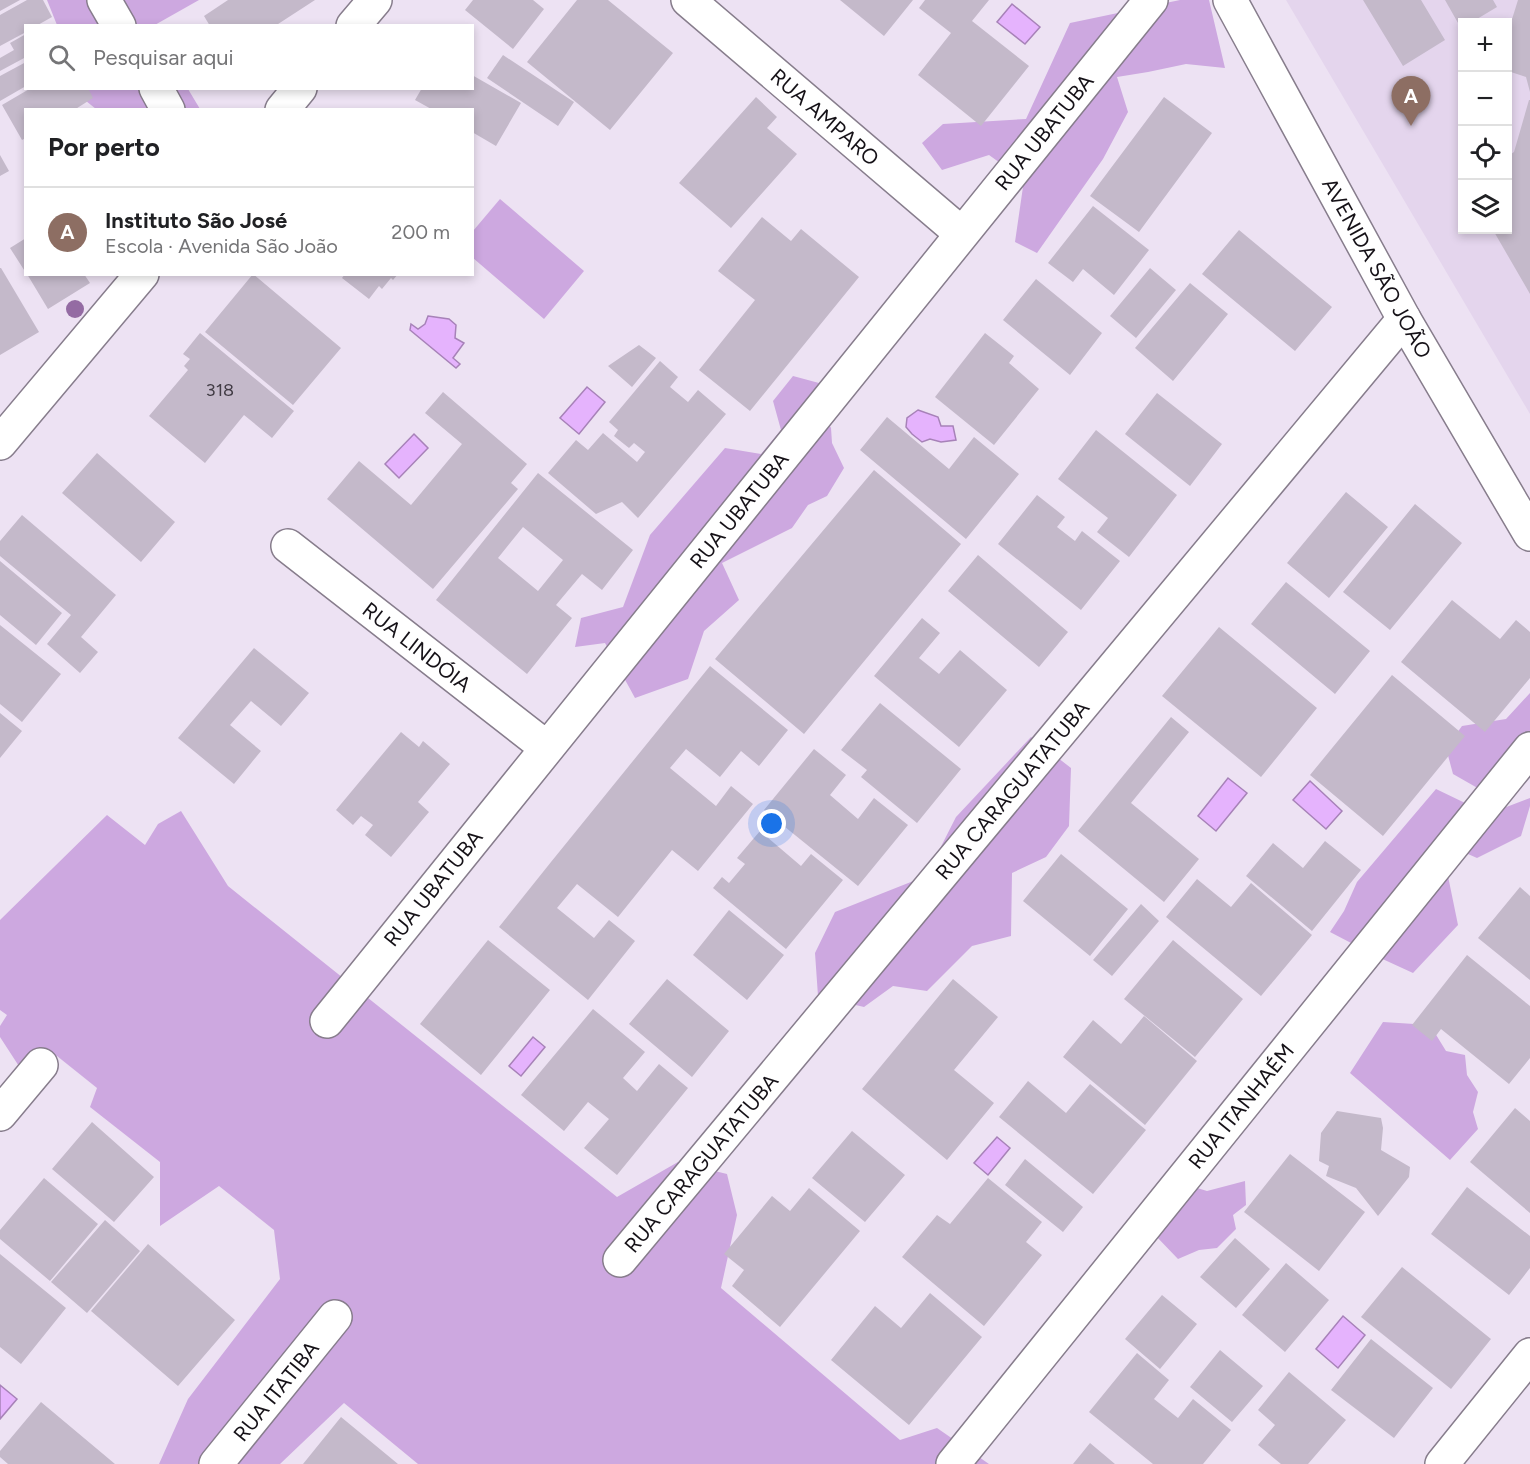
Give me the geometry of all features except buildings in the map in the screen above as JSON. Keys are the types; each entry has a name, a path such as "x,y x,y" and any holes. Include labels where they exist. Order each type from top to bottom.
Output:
{"street":[{"path":"104,0 117,24"},
{"path":"355,24 375,0"},
{"name":"RUA AMPARO","path":"688,0 962,234"},
{"name":"RUA UBATUBA","path":"327,1021 1151,0"},
{"name":"AVENIDA SÃO JOÃO","path":"1230,0 1404,319 1530,534"},
{"path":"157,90 167,108"},
{"path":"284,108 298,90"},
{"path":"0,443 140,276"},
{"name":"RUA CARAGUATATUBA","path":"620,1260 1404,319"},
{"name":"RUA LINDÓIA","path":"288,546 547,748"},
{"name":"RUA ITANHAÉM","path":"953,1464 1530,748"},
{"path":"0,1114 41,1065"},
{"name":"RUA ITATIBA","path":"216,1464 335,1317"},
{"path":"1442,1464 1530,1355"}],"shaded area":[{"path":"47,0 199,0 157,24 57,24"},
{"path":"1180,0 1209,0 1225,68 1186,64 1117,77 1128,112 1103,159 1037,253 1015,242 1024,180 989,155 942,170 922,143 943,124 1026,119 1070,23"},
{"path":"1286,0 1530,0 1530,414"},
{"path":"1012,4 1040,27 1025,44 997,22"},
{"path":"81,90 189,90 199,108 95,108 86,101"},
{"path":"500,199 584,271 544,319 474,259 474,230"},
{"path":"428,316 449,319 456,325 455,338 464,343 453,358 460,364 456,368 410,330 411,324 418,329 425,324"},
{"path":"793,376 819,383 813,395 831,428 832,443 844,468 827,496 808,505 792,528 722,563 739,600 704,631 688,679 635,698 605,643 575,647 581,618 623,607 650,535 725,448 761,454 781,430 773,401"},
{"path":"587,387 605,402 579,434 560,418"},
{"path":"918,410 938,417 941,426 953,426 956,440 941,442 930,439 922,442 906,427 907,418"},
{"path":"414,434 428,448 399,478 385,464"},
{"path":"1530,693 1530,772 1481,790 1453,774 1446,748 1462,726 1506,719"},
{"path":"1031,737 1071,768 1069,826 1046,857 1012,873 1011,936 972,946 927,991 893,986 864,1007 818,996 815,953 835,912 926,876 956,817"},
{"path":"1228,778 1247,793 1216,831 1198,816"},
{"path":"1310,781 1342,811 1326,829 1293,800"},
{"path":"1436,789 1488,814 1530,798 1530,806 1521,836 1477,858 1441,842 1458,925 1413,973 1330,932 1344,911 1357,882"},
{"path":"181,811 228,886 617,1197 678,1162 727,1174 737,1215 721,1288 900,1440 937,1428 989,1464 418,1464 344,1403 280,1464 159,1464 188,1399 280,1279 274,1230 219,1186 160,1226 160,1162 90,1107 97,1088 57,1056 26,1077 0,1037 0,1026 7,1015 0,1010 0,920 107,815 145,845 158,824"},
{"path":"1383,1022 1430,1025 1446,1051 1465,1055 1467,1075 1478,1092 1473,1112 1478,1129 1450,1160 1350,1073"},
{"path":"533,1037 545,1047 521,1076 509,1066"},
{"path":"997,1137 1010,1148 988,1175 974,1163"},
{"path":"1164,1178 1207,1191 1245,1181 1246,1205 1233,1215 1236,1229 1217,1248 1199,1250 1178,1259 1154,1234"},
{"path":"1343,1316 1365,1335 1338,1368 1316,1349"},
{"path":"0,1385 17,1399 0,1419"}],"place":[{"name":"Instituto São José","path":"1411,126"}]}
